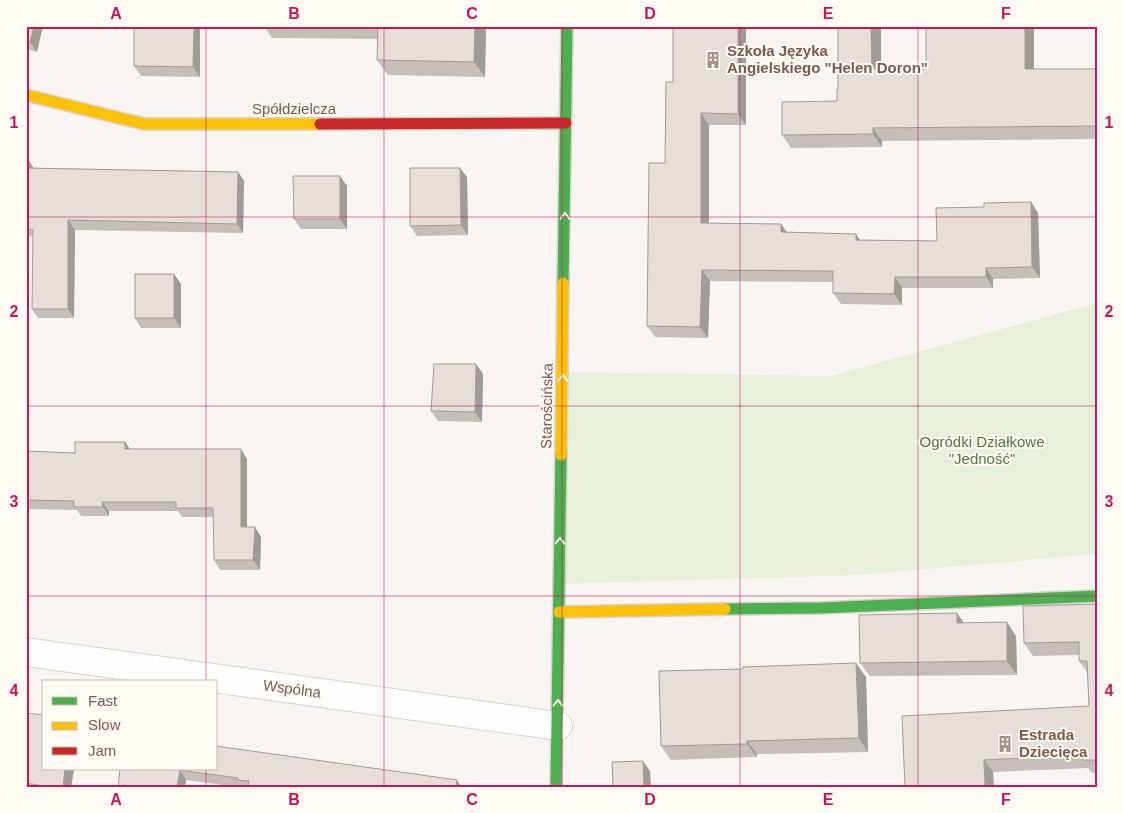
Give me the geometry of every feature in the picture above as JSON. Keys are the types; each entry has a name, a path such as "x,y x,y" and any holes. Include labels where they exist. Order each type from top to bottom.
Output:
{"street":[{"name":"Starościńska","path":"556,787 567,26"},
{"name":"Spółdzielcza","path":"26,95 144,124 566,123"},
{"path":"560,612 821,608 1097,596"},
{"name":"Wspólna","path":"26,652 558,726"}],"green space":[{"name":"Ogródki Działkowe \"Jedność\"","path":"1097,303 1097,554 858,575 560,584 563,372 831,376"}],"building":[{"path":"26,26 34,26 30,42 26,41"},
{"path":"134,26 194,26 193,67 134,66"},
{"path":"378,26 475,26 474,62 377,60"},
{"path":"673,26 738,26 738,114 701,113 701,223 781,224 781,232 856,234 856,240 937,241 936,208 984,207 984,203 1031,202 1032,267 986,268 986,277 895,277 894,294 833,293 833,271 702,270 700,327 647,326 649,163 665,163 666,82 673,82"},
{"path":"838,26 871,26 872,69 926,69 926,26 1025,26 1025,69 1097,69 1097,126 873,128 873,134 782,135 782,102 837,101"},
{"path":"26,168 238,172 237,224 68,220 68,309 32,309 33,230 26,228"},
{"path":"410,168 460,168 461,225 410,226"},
{"path":"293,176 340,176 340,219 294,219"},
{"path":"135,274 174,274 174,318 135,318"},
{"path":"434,364 476,364 475,412 431,411"},
{"path":"75,442 125,442 125,449 241,449 241,527 255,527 253,560 214,560 213,508 176,508 176,502 102,502 103,507 74,507 74,501 26,500 26,451 75,453"},
{"name":"Estrada Dziecięca","path":"1097,604 1097,760 1083,760 1083,755 984,760 985,787 905,787 902,716 1089,706 1087,661 1079,661 1079,642 1024,643 1023,606"},
{"path":"957,613 957,623 1007,622 1007,661 860,663 859,615"},
{"path":"856,663 859,738 747,741 747,744 661,746 659,671"},
{"path":"26,713 42,715 42,770 65,770 63,787 49,787 26,783"},
{"path":"218,746 457,780 456,787 248,787 249,781 237,780 238,778 180,770 218,770"},
{"path":"643,761 644,787 613,787 612,762"},
{"path":"120,770 180,770 177,787 118,787"}],"traffic: fast":[{"path":"563,283 567,26"},
{"path":"556,787 561,455"},
{"path":"725,609 821,608 1097,596"}],"traffic: slow":[{"path":"26,95 144,124 320,124"},
{"path":"561,455 563,283"},
{"path":"559,612 725,609"}],"traffic: jam":[{"path":"320,124 566,123"}],"place":[{"name":"Szkoła Języka Angielskiego \"Helen Doron\"","path":"713,60"},
{"name":"Estrada Dziecięca","path":"1005,744"}]}
